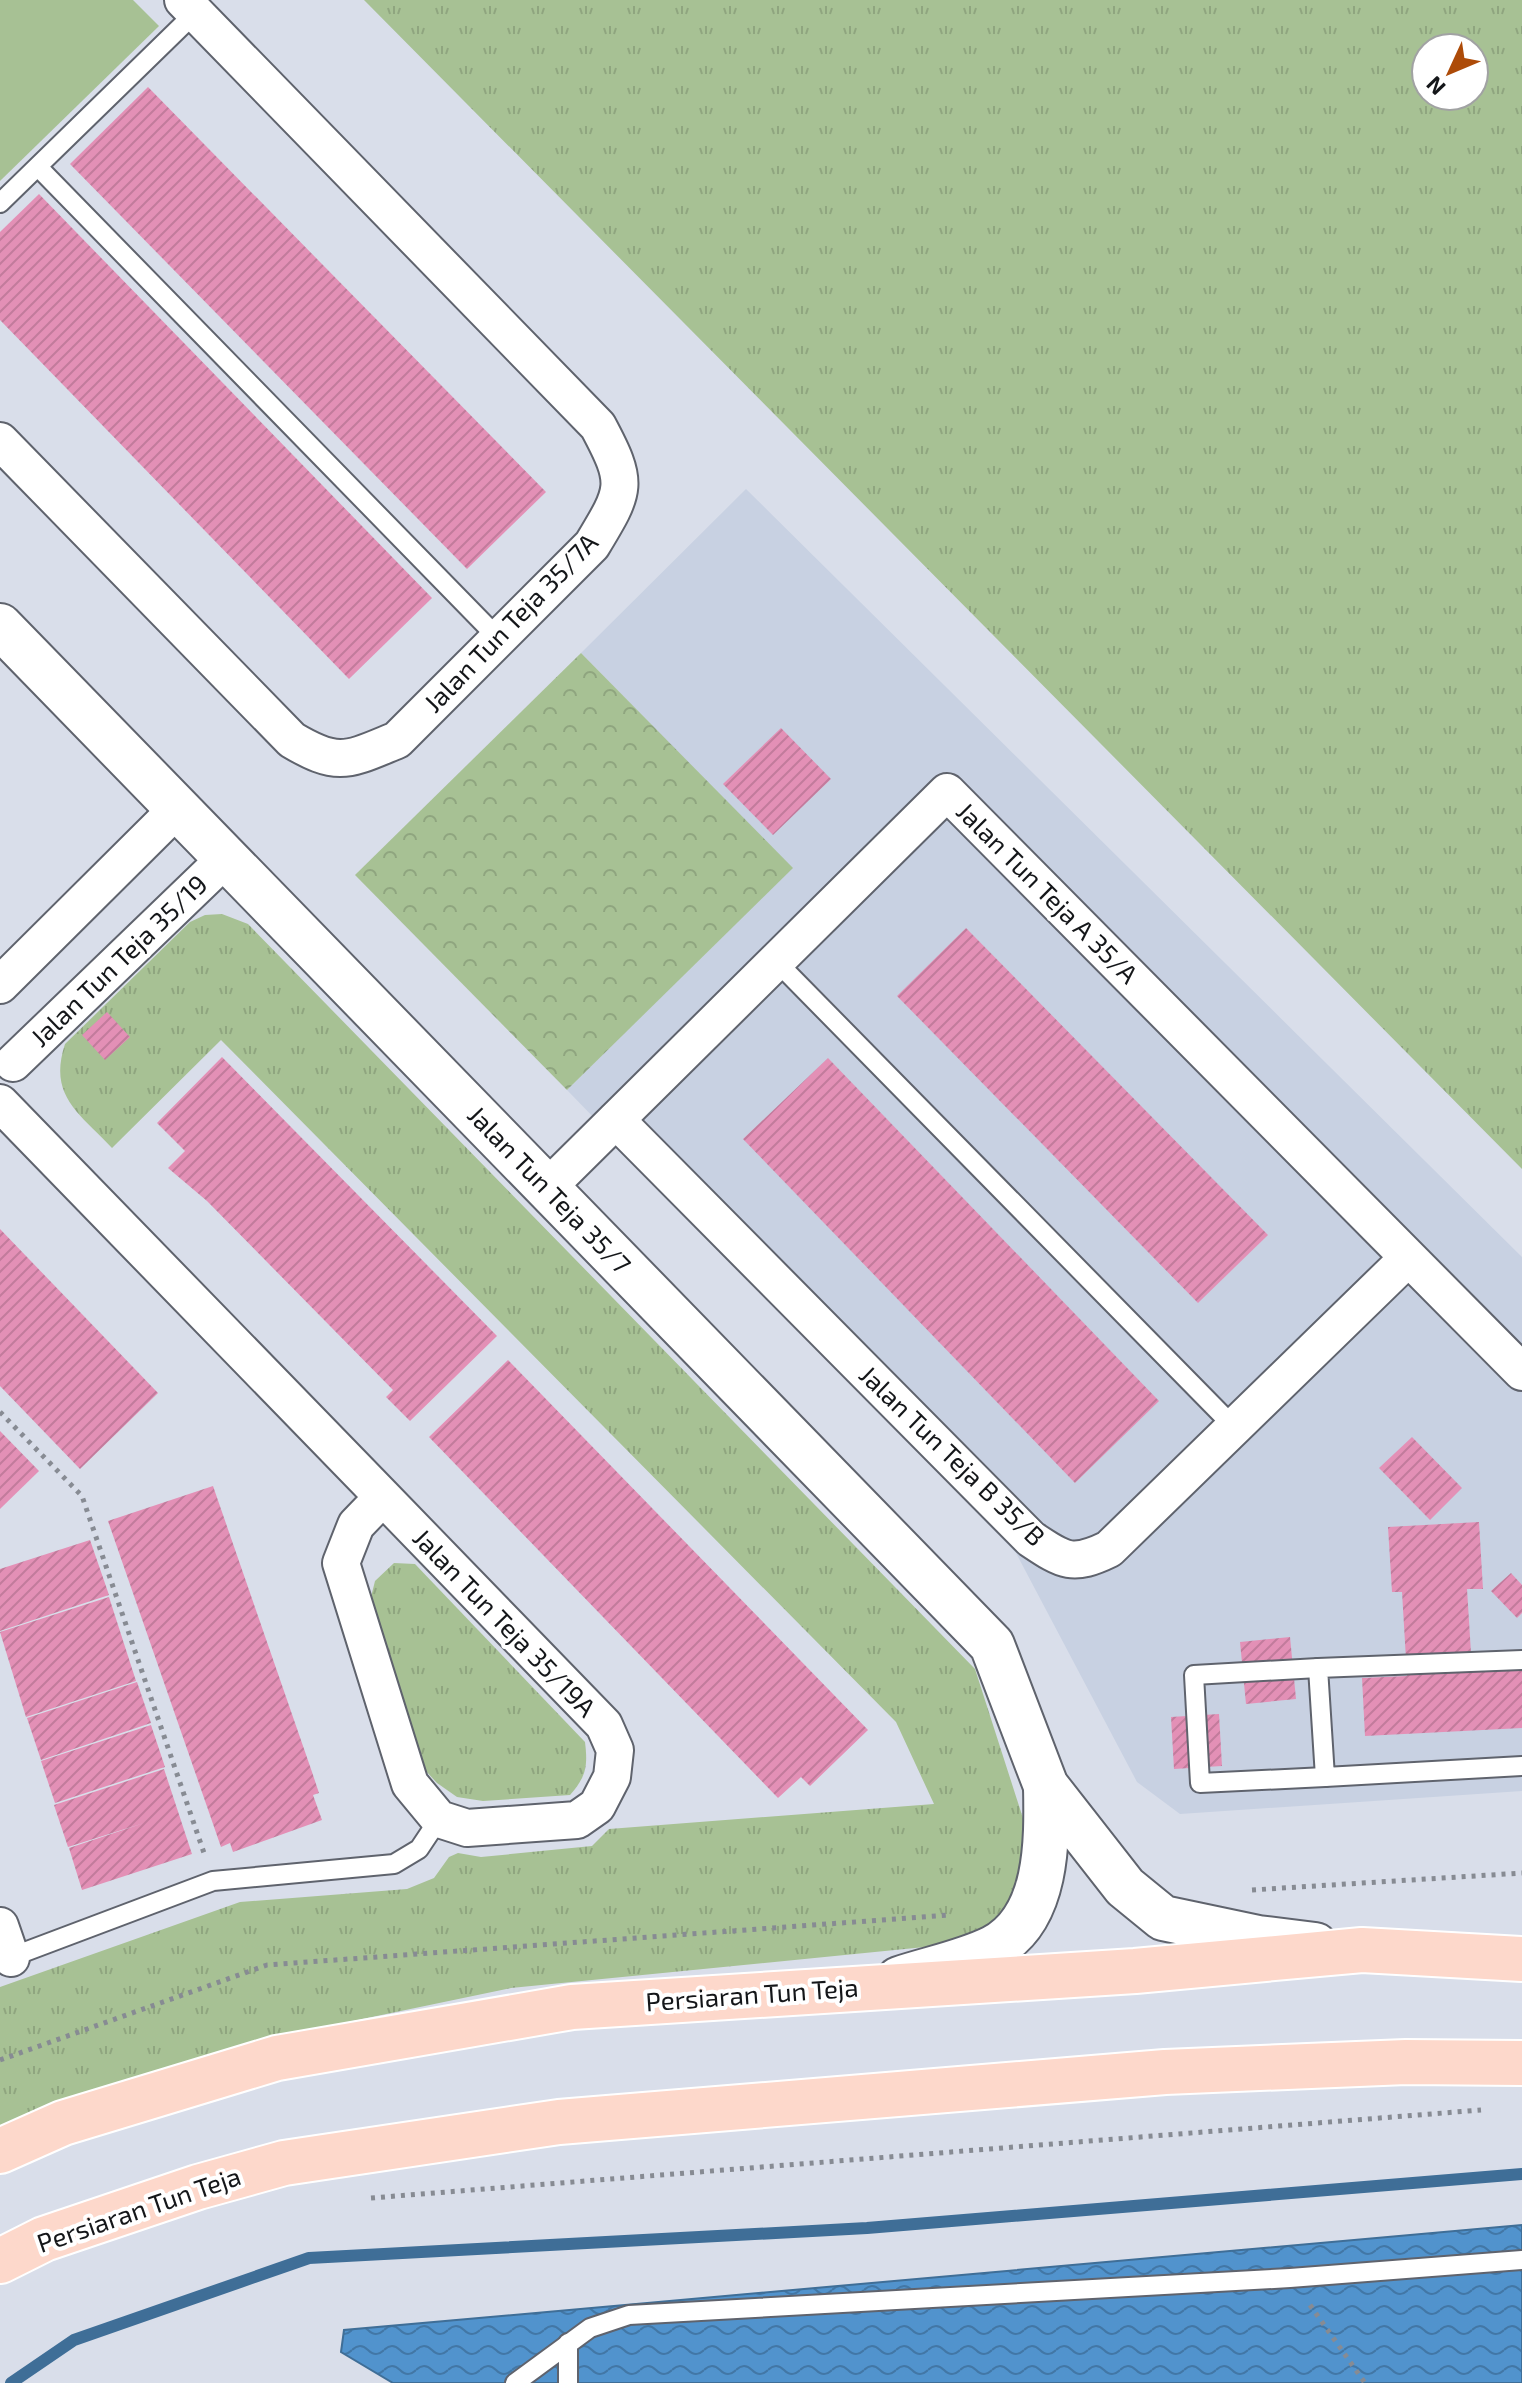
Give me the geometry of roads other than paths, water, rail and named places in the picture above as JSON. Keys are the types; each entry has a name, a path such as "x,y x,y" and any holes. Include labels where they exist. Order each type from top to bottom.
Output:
{"main road":[{"name":"Persiaran Tun Teja","path":"0,2151 63,2123 277,2058 572,2007 1135,1971 1362,1950 1522,1959"},
{"name":"Persiaran Tun Teja","path":"0,2261 44,2239 198,2187 284,2163 559,2122 1165,2072 1406,2062 1522,2063"}],"street":[{"name":"Jalan Tun Teja 35/7A","path":"0,441 292,740 324,759 358,756 397,740 592,545 615,508 622,471 598,426 189,6"},
{"name":"Jalan Tun Teja 35/7","path":"0,626 992,1645 1046,1786"},
{"name":"Jalan Tun Teja A 35/A","path":"547,1188 947,792 1408,1258"},
{"path":"0,985 177,809"},
{"name":"Jalan Tun Teja 35/19","path":"7,1048 225,859"},
{"path":"0,1102 12,1082 7,1048"},
{"name":"Jalan Tun Teja 35/19A","path":"0,1102 604,1725 615,1750 612,1777 597,1806 577,1820 467,1828 439,1819"},
{"name":"Jalan Tun Teja B 35/B","path":"616,1120 1031,1539 1060,1558 1082,1562 1109,1549 1408,1258"},
{"path":"1408,1258 1522,1372"},
{"path":"383,1497 356,1525 341,1563 410,1784 439,1819"},
{"path":"1046,1786 1125,1887 1163,1918 1258,1938 1362,1950"},
{"path":"877,1987 995,1947 1024,1919 1040,1881 1047,1842 1046,1786"}],"lane":[{"path":"0,203 38,167 189,6"},
{"path":"38,167 499,639"},
{"path":"776,961 1234,1427"},
{"path":"1522,1660 1194,1675 1200,1783 1522,1766"},
{"path":"1318,1668 1325,1777"},
{"path":"4,1948 213,1881 394,1864 419,1849 439,1819"},
{"path":"515,2383 590,2328 629,2315 1290,2278 1522,2260"},
{"path":"568,2343 568,2383"}],"water":[{"path":"1522,2225 1522,2383 393,2383 341,2352 344,2330"}],"waterway":[{"path":"11,2383 74,2340 309,2258 867,2228 1522,2174"}]}
